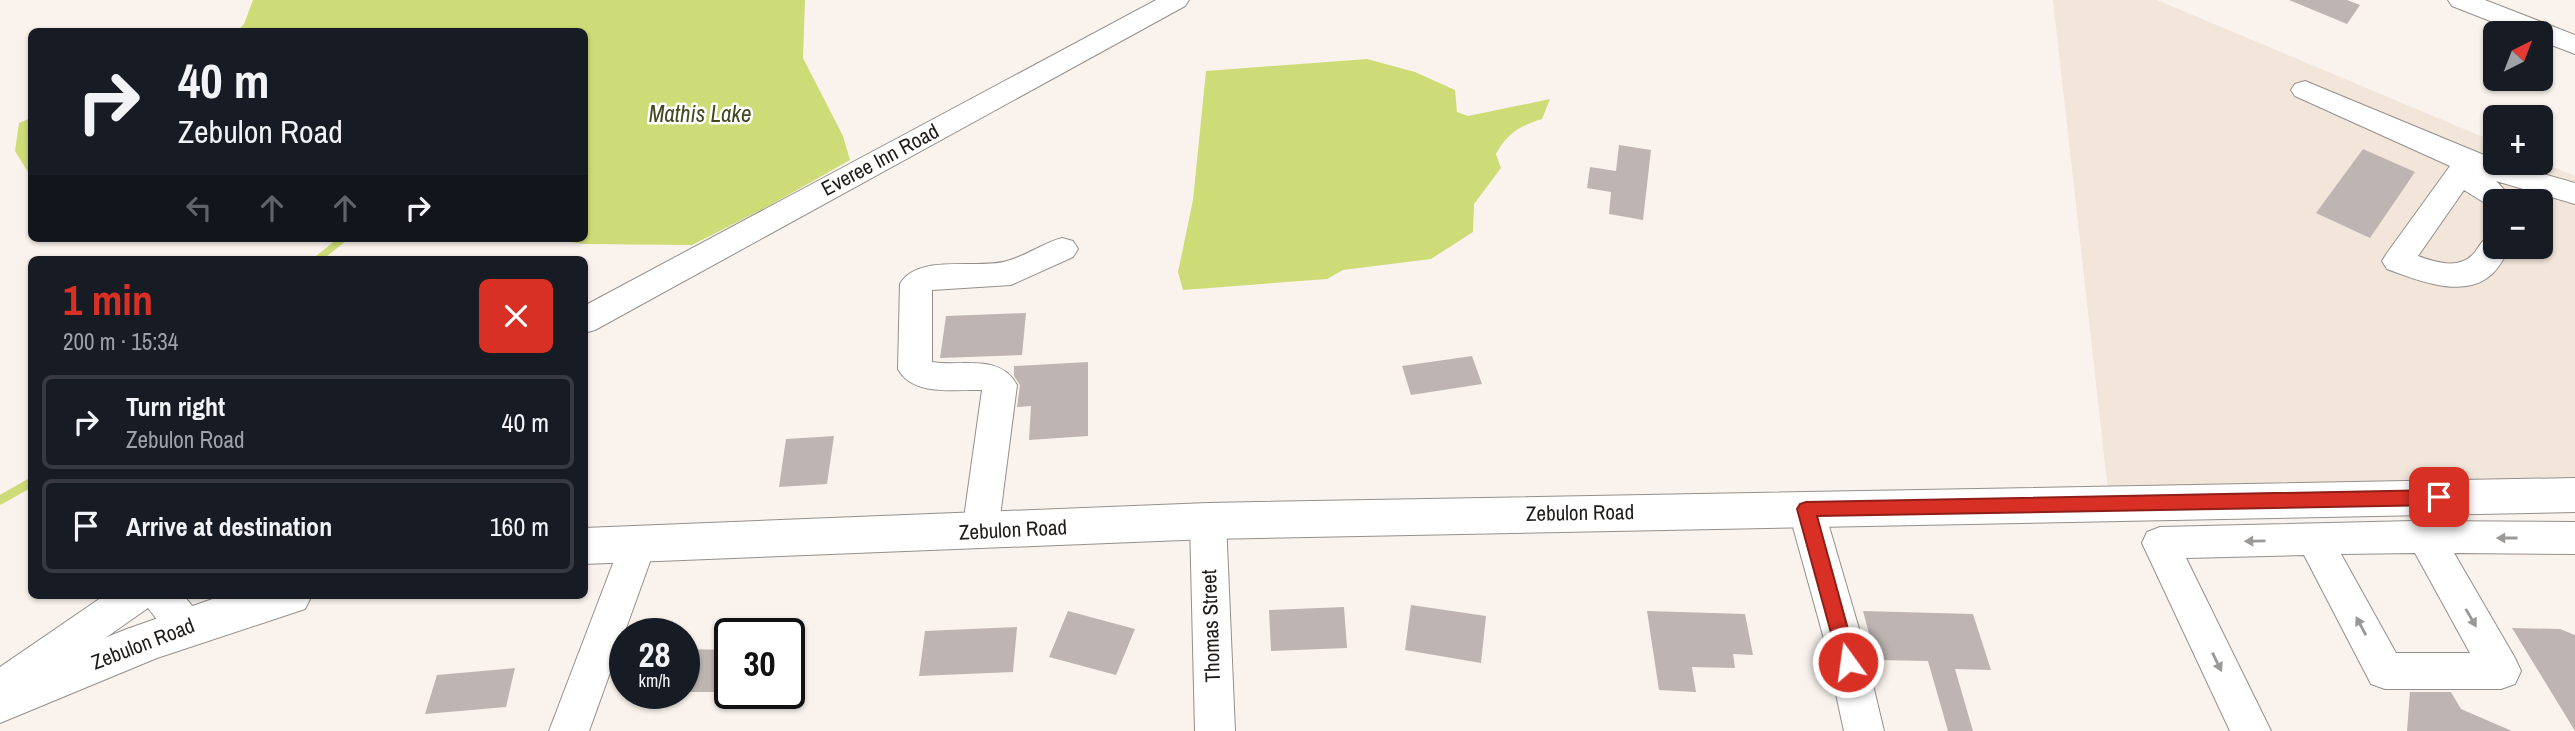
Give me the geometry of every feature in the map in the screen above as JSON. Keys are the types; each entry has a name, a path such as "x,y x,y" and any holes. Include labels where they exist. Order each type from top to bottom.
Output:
{"main road":[{"name":"Zebulon Road","path":"588,546 1208,521 2575,495"},
{"name":"Zebulon Road","path":"0,702 64,674 173,611 261,599"}],"street":[{"name":"Everee Inn Road","path":"588,318 1176,0"},
{"path":"2461,0 2575,45"},
{"path":"2305,90 2464,170 2486,189"},
{"path":"2464,170 2575,194"},
{"path":"2464,170 2398,261 2440,274 2459,276 2480,267 2486,259"},
{"path":"980,532 1000,384 989,377 930,376 915,369 916,284 928,278 1011,273 1062,249"},
{"path":"2140,503 2251,731"},
{"path":"1806,509 1843,639 1864,731"},
{"name":"Thomas Street","path":"1208,521 1215,731"},
{"path":"2160,542 2425,537 2575,538"},
{"path":"2315,541 2385,671 2501,671 2425,537"},
{"path":"569,731 638,545"},
{"path":"0,689 130,599"}],"shaded area":[{"path":"2053,0 2157,0 2483,137 2483,175 2553,175 2553,167 2575,176 2575,501 2109,499"}],"water":[{"name":"Mathis Lake","path":"253,0 805,0 803,58 843,136 850,160 692,245 569,242 588,242 588,28 240,28"},
{"path":"1367,59 1415,72 1455,90 1457,112 1468,116 1550,99 1542,119 1515,131 1496,154 1501,168 1474,204 1473,232 1431,259 1343,270 1327,279 1183,290 1178,272 1193,200 1206,71"},
{"path":"28,119 28,172 15,151 19,123"}],"building":[{"path":"2289,0 2347,0 2360,5 2347,24"},
{"path":"1619,145 1651,150 1643,220 1609,214 1611,192 1587,188 1590,167 1616,171"},
{"path":"2363,149 2415,172 2370,238 2316,213"},
{"path":"1026,313 1022,355 940,358 946,316"},
{"path":"1472,356 1482,384 1411,395 1402,366"},
{"path":"1088,362 1088,436 1029,440 1031,406 1017,407 1020,385 1014,376 1014,366"},
{"path":"834,436 827,484 779,487 786,439"},
{"path":"1411,605 1486,616 1481,663 1405,650"},
{"path":"1344,607 1347,648 1271,651 1269,610"},
{"path":"1068,611 1135,629 1116,675 1049,657"},
{"path":"1647,611 1745,614 1753,655 1733,654 1735,668 1692,667 1696,692 1659,690"},
{"path":"1863,611 1973,614 1991,670 1955,669 1973,731 1948,731 1928,661 1876,660"},
{"path":"1017,627 1013,672 919,676 925,631"},
{"path":"2512,628 2560,629 2575,635 2575,731"},
{"path":"700,649 714,650 714,692 700,692"},
{"path":"515,668 506,707 425,714 437,675"},
{"path":"2410,692 2451,692 2461,709 2512,731 2407,731"}],"waterway":[{"path":"322,256 339,242"},
{"path":"0,500 28,484"}],"route":[{"path":"1848,662 1806,509 2439,497"}]}
